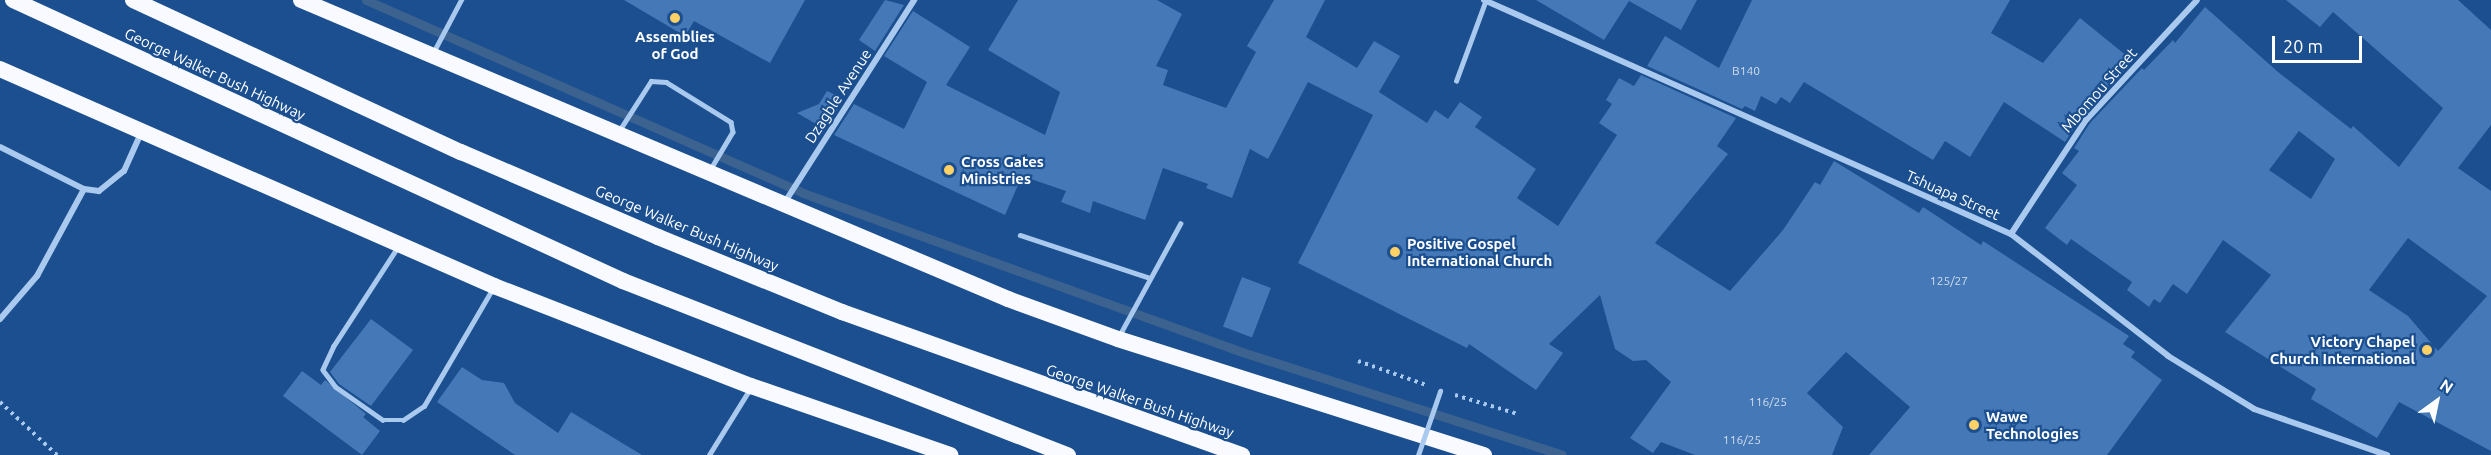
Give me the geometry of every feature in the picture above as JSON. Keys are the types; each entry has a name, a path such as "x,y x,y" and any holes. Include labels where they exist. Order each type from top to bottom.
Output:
{"highway":[{"name":"George Walker Bush Highway","path":"13,0 622,281 1068,455"},
{"name":"George Walker Bush Highway","path":"133,0 461,152 669,241 854,316 1242,455"},
{"path":"302,0 708,175 1008,299 1118,339 1485,455"},
{"path":"0,69 494,286 751,387 950,455"}],"street":[{"name":"Dzagble Avenue","path":"782,205 914,0"},
{"name":"Mbomou Street","path":"2011,234 2086,120 2197,0"},
{"name":"Tshuapa Street","path":"1484,1 2011,234 2168,356 2254,409 2387,455"},
{"path":"0,147 84,189 99,190 113,182 123,171 142,131"},
{"path":"0,319 37,276 84,189"},
{"path":"1418,455 1440,391"}],"lane":[{"path":"432,56 461,0"},
{"path":"1456,81 1484,1"},
{"path":"615,135 651,81 666,82 731,122 733,132 708,175"},
{"path":"1118,339 1180,224"},
{"path":"1020,235 1150,279"},
{"path":"400,244 334,346 323,370 336,387 383,420 403,420 424,406 494,286"},
{"path":"709,455 751,387"}],"path":[{"path":"0,402 57,455"}],"building":[{"path":"624,0 805,0 770,63 694,21 685,36"},
{"path":"885,0 904,5 875,51 859,40"},
{"path":"1018,0 1157,0 1182,14 1156,66 1168,70 1163,85 1226,108 1256,52 1247,46 1274,0 1325,0 1306,37 1357,68 1374,41 1400,56 1379,92 1427,123 1435,110 1448,119 1460,102 1482,117 1475,127 1536,169 1517,198 1558,226 1617,135 1599,123 1612,104 1606,100 1619,78 1634,86 1641,75 1736,118 1717,146 1728,154 1655,243 1730,291 1783,230 1815,182 1820,185 1834,161 1919,213 1923,207 1981,245 1983,241 2129,336 2123,344 2135,352 2131,357 2162,380 2107,455 1869,455 1910,407 1846,352 1807,393 1843,427 1832,455 1695,455 1661,442 1653,453 1630,438 1671,382 1646,360 1633,361 1615,349 1600,295 1549,344 1563,353 1536,390 1469,344 1467,348 1298,263 1373,115 1308,82 1268,159 1250,149 1232,198 1206,188 1208,184 1163,168 1145,220 1093,201 1090,213 1061,202 1066,191 1022,176 1005,215 834,135 854,104 904,129 927,82 884,56 913,11 970,47 946,85 1045,135 1060,92 988,50"},
{"path":"1536,0 1697,0 1681,30 1629,1 1604,40"},
{"path":"1752,0 2010,0 1991,33 2043,63 2080,18 2133,61 2082,116 2065,142 2004,102 1970,157 1945,141 1933,160 1804,82 1790,103 1781,97 1776,104 1761,96 1755,111 1745,106 1742,109 1647,66 1665,36 1719,68"},
{"path":"2286,0 2458,0 2491,30 2491,125 2458,168 2491,191 2491,451 2399,402 2377,438 2311,399 2316,389 2225,332 2271,275 2223,240 2187,294 2173,284 2160,303 2154,299 2149,307 2127,290 2132,282 2071,239 2067,245 2045,228 2077,185 2062,173 2079,151 2074,148 2090,123 2142,68 2144,70 2173,40 2175,43 2205,7 2278,72 2351,129 2353,126 2399,167 2443,108 2333,12 2320,27","holes":["2299,131 2335,159 2311,199 2269,170","2408,238 2487,296 2438,351 2408,316 2369,290"]},
{"path":"827,91 844,99 825,129 797,113 819,104"},
{"path":"1242,277 1271,288 1252,338 1223,326"},
{"path":"371,319 413,350 371,406 339,384 330,372"},
{"path":"462,367 482,380 504,383 515,403 558,433 571,412 642,455 515,455 437,402"},
{"path":"302,371 321,385 325,380 366,414 363,417 380,431 362,455 283,396"}],"waterway":[{"path":"366,0 803,193 1239,351 1562,455"}],"place":[{"name":"Assemblies of God","path":"675,18"},
{"name":"Cross Gates Ministries","path":"949,170"},
{"name":"Positive Gospel International Church","path":"1395,252"},
{"name":"Victory Chapel Church International","path":"2427,350"},
{"name":"Wawe Technologies","path":"1974,425"}]}
